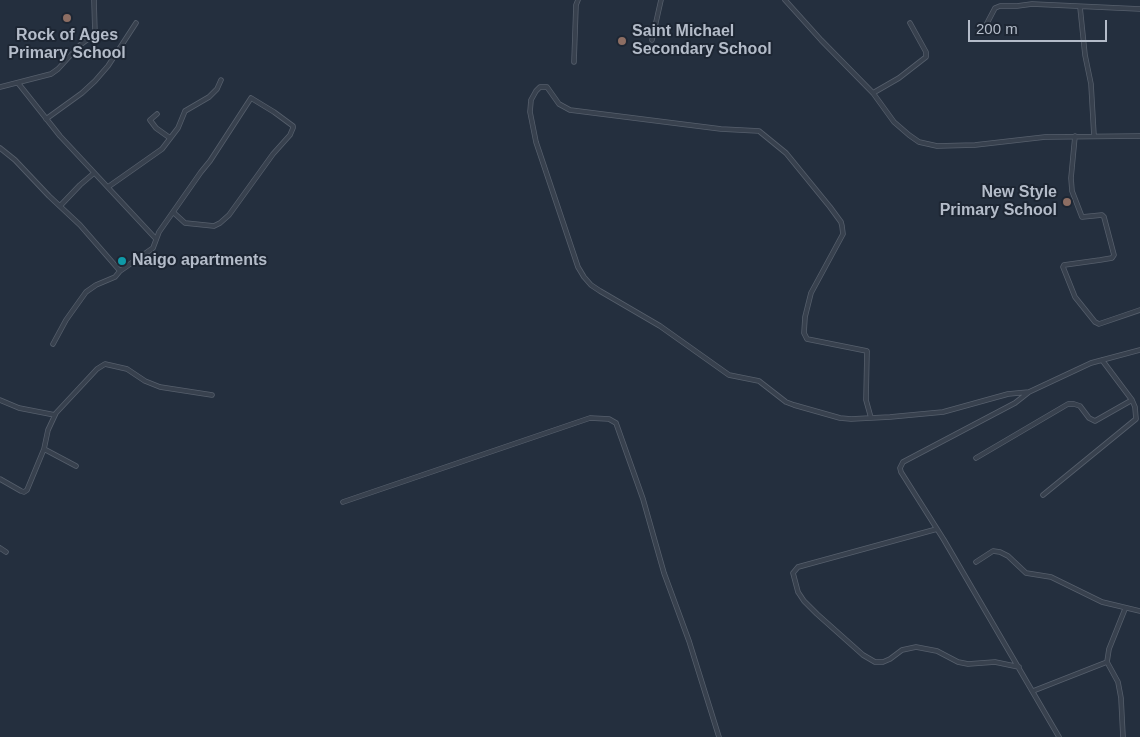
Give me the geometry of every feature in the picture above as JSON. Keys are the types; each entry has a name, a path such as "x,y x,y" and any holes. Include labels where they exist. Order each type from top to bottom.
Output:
{"street":[{"path":"0,87 50,74 58,69 80,45 95,34 94,0"},
{"path":"574,62 576,5 578,0"},
{"path":"652,40 661,0"},
{"path":"784,0 873,94 902,129 909,136 927,145 975,145 1045,137 1140,136"},
{"path":"985,27 997,6 1032,2 1080,7 1140,9"},
{"path":"1080,7 1085,55 1091,84 1094,136"},
{"path":"46,119 82,93 95,81 108,66 136,23"},
{"path":"873,94 899,78 926,57 926,52 910,23"},
{"path":"108,188 157,154 170,138 185,111 209,97 217,90 221,80"},
{"path":"18,83 46,119 156,239"},
{"path":"871,418 866,400 867,351 807,339 804,333 805,317 811,293 842,234 842,226 830,207 786,153 758,131 721,129 570,110 559,104 547,87 540,87 536,90 531,100 530,112 536,142 578,267 591,285 676,336 729,375 759,381 794,406 840,418 871,418 943,412 1008,394 1029,392"},
{"path":"54,344 66,320 86,292 96,284 115,277 120,271 153,248 159,232 251,98 293,126 290,135 273,154 229,215 220,223 214,226 185,223 173,212"},
{"path":"157,114 150,120 156,128 170,138"},
{"path":"1076,136 1070,178 1072,191 1082,217 1102,215 1104,217 1114,255 1112,258 1064,265 1063,267 1075,297 1095,322 1099,324 1139,310 1140,317"},
{"path":"0,148 15,160 48,196 60,206 120,271"},
{"path":"60,206 94,173"},
{"path":"1059,737 937,529 901,472 901,465 903,462 1015,403 1029,392 1091,363 1140,350"},
{"path":"1043,495 1119,432 1135,422 1136,414 1132,400 1102,360"},
{"path":"0,478 24,492 26,490 44,449 48,430 55,415 97,370 105,364 127,369 145,381 160,387 212,395"},
{"path":"0,400 19,408 55,415"},
{"path":"976,458 1068,404 1077,405 1091,420 1096,420 1132,400"},
{"path":"343,502 590,418 609,418 616,423 643,499 664,573 689,642 719,737"},
{"path":"44,449 76,466"},
{"path":"937,529 798,567 793,573 798,592 804,601 824,620 863,655 875,662 890,660 902,650 916,647 937,651 958,662 968,664 995,662 1019,667"},
{"path":"0,548 6,552"},
{"path":"976,562 993,551 1000,552 1010,558 1026,573 1051,577 1084,594 1125,609 1140,611"},
{"path":"1123,737 1118,682 1107,662 1111,644 1125,609"},
{"path":"1032,691 1107,662"}],"place":[{"name":"Rock of Ages Primary School","path":"67,18"},
{"name":"Saint Michael Secondary School","path":"622,41"},
{"name":"New Style Primary School","path":"1067,202"},
{"name":"Naigo apartments","path":"122,261"}]}
